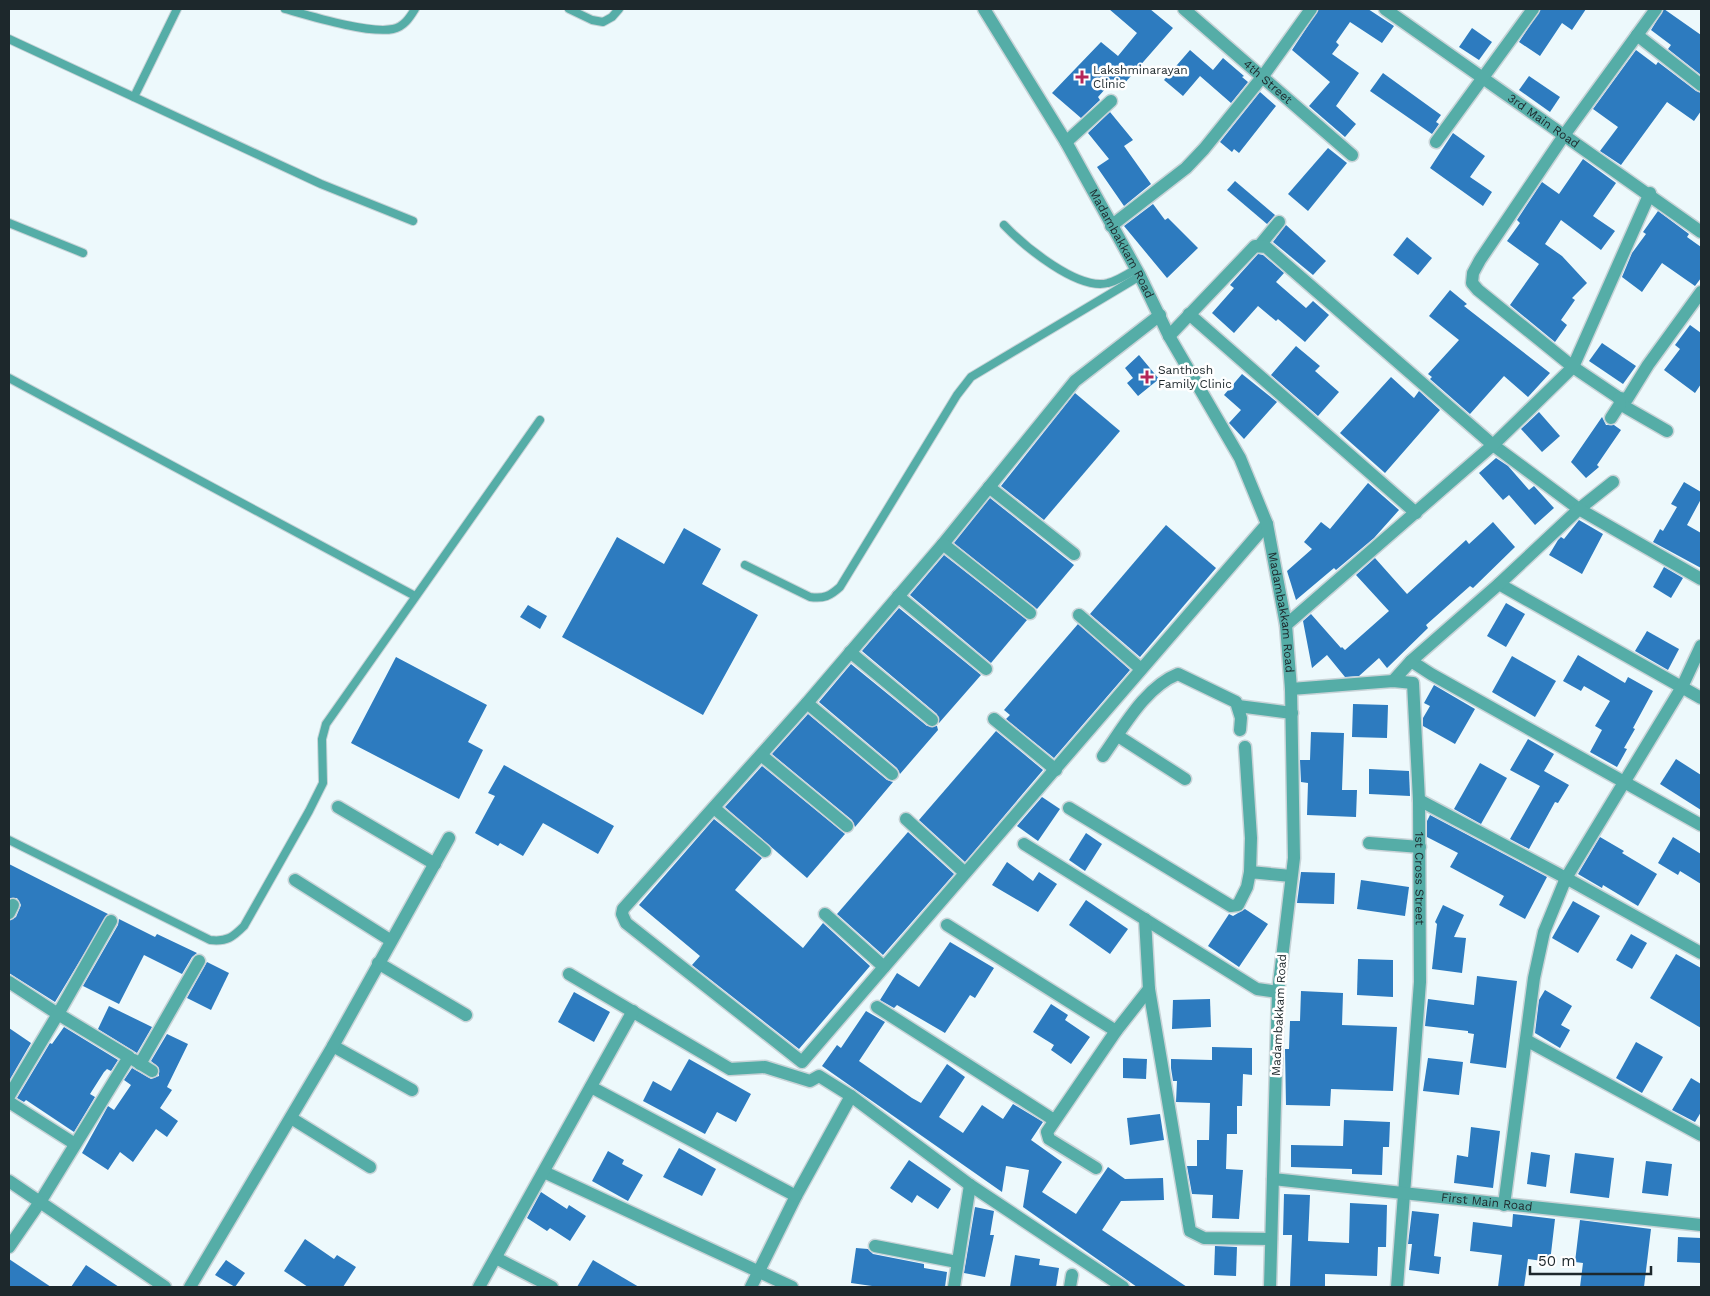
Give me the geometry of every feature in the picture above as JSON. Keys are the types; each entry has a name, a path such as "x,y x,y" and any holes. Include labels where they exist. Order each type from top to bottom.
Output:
{"street":[{"name":"Madambakkam Road","path":"984,9 1066,142 1138,273 1169,336 1240,458 1268,524 1286,624 1292,689 1294,858 1278,992 1270,1287"},
{"name":"4th Street","path":"1184,9 1352,155"},
{"path":"1111,226 1186,168 1204,149 1263,76 1311,9"},
{"name":"3rd Main Road","path":"1385,9 1650,193 1701,232"},
{"path":"1436,142 1533,9"},
{"path":"1656,9 1566,134 1480,260 1473,273 1472,283 1478,290 1574,367 1620,401 1667,431"},
{"path":"1637,35 1701,85"},
{"path":"1066,142 1111,101"},
{"path":"1286,624 1493,445 1574,367 1650,193"},
{"path":"1169,336 1255,246 1260,245 1279,222"},
{"path":"1260,245 1266,248 1493,445 1579,509 1701,579"},
{"path":"1611,418 1620,401 1627,399 1648,365 1701,292"},
{"path":"1189,314 1416,513"},
{"path":"1160,315 1075,382 943,544 807,703 623,909 622,914 626,923 802,1062 1268,524"},
{"path":"1393,681 1411,661 1499,584 1579,509 1613,482"},
{"path":"988,487 1074,554"},
{"path":"943,544 1030,613"},
{"path":"1499,584 1701,698"},
{"path":"898,596 986,669"},
{"path":"1079,615 1141,669"},
{"path":"1504,1205 1534,978 1544,932 1566,878 1682,687 1701,646"},
{"path":"850,652 932,720"},
{"path":"1411,661 1701,825"},
{"path":"1103,756 1142,702 1161,684 1178,674 1230,698 1238,706 1292,713"},
{"path":"1292,689 1393,681 1413,683 1431,674"},
{"name":"1st Cross Street","path":"1397,1287 1420,982 1419,800 1413,683"},
{"path":"807,703 892,774"},
{"path":"1238,706 1240,730"},
{"path":"994,719 1056,770"},
{"path":"1118,736 1185,779"},
{"path":"1069,808 1231,906 1238,905 1247,887 1250,872 1251,838 1245,747"},
{"path":"761,755 847,826"},
{"path":"1419,800 1566,878 1701,954"},
{"path":"338,807 434,864"},
{"path":"714,808 765,851"},
{"path":"906,819 966,873"},
{"path":"190,1287 333,1046 390,940 450,838"},
{"path":"1369,843 1420,848"},
{"path":"1024,844 1257,989 1278,992"},
{"path":"1250,872 1291,876"},
{"path":"295,880 390,940"},
{"path":"825,914 884,967"},
{"path":"1145,919 1149,989 1190,1231 1204,1238 1271,1239"},
{"path":"9,1096 111,921"},
{"path":"947,925 1116,1031"},
{"path":"9,1248 40,1202 75,1144 135,1061 199,960"},
{"path":"378,962 466,1015"},
{"path":"569,974 730,1069 765,1067 810,1081 819,1076 851,1096 970,1185 1123,1287"},
{"path":"9,982 152,1071"},
{"path":"1096,1168 1049,1139 1047,1132 1116,1031 1149,989"},
{"path":"876,1007 1054,1120"},
{"path":"479,1287 632,1011"},
{"path":"1526,1040 1701,1135"},
{"path":"333,1046 412,1090"},
{"path":"591,1087 796,1196"},
{"path":"751,1287 796,1196 851,1096"},
{"path":"9,1102 75,1144"},
{"path":"291,1118 370,1166"},
{"path":"544,1172 792,1287"},
{"name":"First Main Road","path":"1273,1179 1701,1225"},
{"path":"9,1181 165,1287"},
{"path":"954,1287 970,1185"},
{"path":"876,1246 957,1262"},
{"path":"496,1258 552,1287"}],"lane":[{"path":"134,98 177,9"},
{"path":"285,9 327,21 379,30 400,27 416,9"},
{"path":"569,9 592,20 603,22 612,17 618,9"},
{"path":"9,39 321,184 413,221"},
{"path":"9,223 83,254"},
{"path":"1004,226 1038,256 1090,283 1108,284 1138,273"},
{"path":"745,565 810,597 822,599 830,596 840,587 957,395 971,377 1138,273"},
{"path":"9,378 415,596"},
{"path":"9,840 210,940 224,941 234,936 249,918 323,783 322,739 326,724 540,420"}],"building":[{"path":"1109,9 1150,9 1173,28 1123,85 1115,78 1098,97 1100,100 1081,118 1052,93 1101,42 1118,56 1137,33"},
{"path":"1319,9 1368,9 1394,26 1382,43 1350,22 1336,42 1339,45 1332,54 1359,73 1336,106 1356,124 1345,137 1309,106 1330,82 1292,50"},
{"path":"1541,9 1586,9 1572,30 1562,23 1540,56 1519,42"},
{"path":"1664,9 1701,35 1701,75 1668,49 1671,45 1651,30"},
{"path":"1472,28 1492,42 1479,60 1459,47"},
{"path":"1190,50 1213,70 1223,58 1244,76 1242,77 1248,82 1231,103 1200,76 1183,96 1164,80"},
{"path":"1636,50 1656,65 1658,62 1701,93 1701,111 1694,121 1667,102 1621,165 1600,151 1618,127 1593,109"},
{"path":"1383,73 1441,115 1436,122 1439,124 1432,134 1370,91"},
{"path":"1529,76 1560,97 1550,112 1519,90"},
{"path":"1260,92 1276,106 1239,153 1234,149 1232,152 1220,142"},
{"path":"1110,112 1133,140 1124,146 1151,184 1124,206 1097,167 1109,159 1088,133"},
{"path":"1453,133 1485,156 1470,177 1492,192 1483,206 1430,168"},
{"path":"1328,148 1347,163 1308,211 1288,194"},
{"path":"1583,159 1616,183 1593,216 1615,231 1601,250 1561,220 1545,244 1562,256 1587,283 1572,298 1575,300 1561,320 1567,325 1555,342 1510,305 1539,264 1507,241 1520,223 1517,220 1542,182 1559,194"},
{"path":"1235,181 1275,215 1267,224 1227,190"},
{"path":"1153,204 1165,220 1168,218 1198,248 1167,278 1124,226"},
{"path":"1658,211 1689,234 1687,237 1701,247 1701,278 1695,286 1662,263 1642,292 1622,277 1632,253 1646,234 1643,232"},
{"path":"1286,225 1326,261 1313,275 1273,242"},
{"path":"1407,237 1432,258 1418,275 1393,255"},
{"path":"1258,254 1263,255 1284,273 1276,282 1306,308 1313,301 1329,315 1305,342 1278,319 1276,321 1258,306 1234,333 1212,313 1234,288 1230,285"},
{"path":"1450,290 1467,304 1464,306 1550,373 1528,397 1504,376 1470,414 1430,379 1432,377 1428,374 1459,340 1429,316"},
{"path":"1690,325 1701,333 1701,384 1695,393 1664,370 1680,349 1675,345"},
{"path":"1602,343 1636,366 1623,384 1589,361"},
{"path":"1296,346 1320,366 1315,371 1339,392 1318,416 1271,375"},
{"path":"1139,355 1159,379 1138,396 1127,383 1133,378 1125,368"},
{"path":"1242,374 1277,402 1244,439 1229,423 1241,410 1224,395"},
{"path":"1391,377 1414,398 1419,391 1440,410 1385,473 1340,433"},
{"path":"1075,393 1120,431 1044,520 1001,486"},
{"path":"1539,412 1560,436 1542,452 1521,429"},
{"path":"1602,417 1606,425 1614,425 1621,430 1597,465 1599,467 1586,478 1571,462"},
{"path":"1496,458 1508,466 1529,490 1534,486 1554,508 1535,525 1509,495 1503,500 1479,473"},
{"path":"1684,482 1701,492 1701,499 1687,525 1701,533 1701,568 1653,542 1660,529 1663,531 1677,507 1671,504"},
{"path":"1368,483 1399,510 1374,538 1296,600 1287,571 1312,549 1304,542 1321,522 1330,529"},
{"path":"990,498 1074,565 1037,609 954,543"},
{"path":"1579,520 1603,534 1582,574 1549,555 1558,540 1561,537 1564,539"},
{"path":"1493,522 1515,547 1473,588 1470,586 1426,625 1428,628 1387,668 1379,658 1359,676 1345,677 1327,655 1312,668 1303,621 1311,614 1341,648 1345,650 1389,611 1356,575 1375,558 1407,594 1466,540 1469,544"},
{"path":"1166,525 1216,568 1140,657 1090,614"},
{"path":"684,528 721,549 702,584 758,615 703,715 562,637 617,537 664,564"},
{"path":"944,555 1027,620 991,663 910,595"},
{"path":"1664,567 1683,578 1671,598 1653,587"},
{"path":"1506,603 1525,614 1506,647 1487,636"},
{"path":"528,605 547,616 540,629 520,617"},
{"path":"899,608 981,675 939,723 937,714 862,651"},
{"path":"1078,624 1130,670 1054,758 1006,719 1010,715 1004,710"},
{"path":"1647,631 1679,649 1668,670 1635,651"},
{"path":"1578,655 1625,683 1628,677 1653,691 1633,728 1635,729 1624,748 1627,749 1617,767 1590,752 1602,730 1595,726 1610,701 1584,686 1581,691 1563,681"},
{"path":"1512,656 1556,681 1535,717 1492,692"},
{"path":"396,657 487,705 468,742 483,750 459,799 351,743"},
{"path":"851,664 927,726 937,726 938,730 900,774 897,768 819,702"},
{"path":"1434,685 1475,709 1455,744 1423,726 1423,718 1430,706 1424,703"},
{"path":"1353,704 1388,705 1387,738 1352,737"},
{"path":"808,714 887,780 893,782 855,827 852,820 772,754"},
{"path":"996,731 1043,770 965,862 919,820"},
{"path":"1311,732 1344,733 1342,790 1357,790 1356,817 1307,815 1308,783 1301,782 1300,760 1310,760"},
{"path":"1528,739 1554,754 1544,771 1569,785 1558,803 1555,802 1529,849 1510,839 1540,786 1510,770"},
{"path":"1676,759 1701,775 1701,810 1660,784"},
{"path":"1480,763 1507,778 1481,824 1454,809"},
{"path":"504,765 614,826 598,854 543,823 523,856 500,843 498,846 475,833 495,796 488,793"},
{"path":"762,766 845,834 807,878 725,807"},
{"path":"1369,769 1409,771 1410,796 1369,794"},
{"path":"1042,797 1060,809 1038,841 1017,826"},
{"path":"1430,815 1547,877 1525,919 1499,905 1504,896 1450,867 1458,853 1427,837 1427,821"},
{"path":"714,819 762,858 735,890 803,948 823,923 870,966 799,1049 692,965 700,956 639,905"},
{"path":"908,832 954,874 883,955 837,914"},
{"path":"1086,833 1102,844 1085,871 1069,860"},
{"path":"1600,837 1657,874 1638,906 1603,885 1602,888 1578,874"},
{"path":"1673,837 1701,854 1701,884 1680,871 1678,875 1658,863"},
{"path":"1007,862 1033,881 1039,872 1057,884 1038,912 992,885"},
{"path":"9,864 108,914 55,1002 9,973 9,921 16,917 21,905 17,898 9,898"},
{"path":"1301,872 1335,873 1334,904 1297,903"},
{"path":"1361,880 1409,887 1405,916 1357,909"},
{"path":"1086,900 1128,929 1110,954 1069,925"},
{"path":"1573,901 1600,916 1578,953 1552,938"},
{"path":"1443,905 1464,915 1454,937 1466,938 1462,973 1432,969 1437,924 1435,922"},
{"path":"1245,909 1268,924 1239,967 1208,946 1229,914 1233,916"},
{"path":"119,919 155,937 157,934 197,953 192,957 182,974 144,955 119,1004 83,986 118,925"},
{"path":"1631,934 1647,943 1632,969 1616,960"},
{"path":"950,942 994,968 975,998 970,995 945,1033 897,1005 894,1008 880,1000 897,973 919,987"},
{"path":"1676,954 1701,968 1701,1028 1650,998"},
{"path":"1358,959 1393,960 1393,997 1357,995"},
{"path":"207,962 229,973 211,1010 187,998"},
{"path":"1477,976 1517,981 1506,1068 1470,1063 1474,1034 1468,1033 1468,1031 1425,1026 1428,999 1474,1005"},
{"path":"1545,990 1572,1006 1561,1025 1570,1030 1560,1048 1535,1033 1539,1000"},
{"path":"1301,991 1343,993 1342,1025 1397,1027 1393,1091 1331,1089 1330,1106 1286,1105 1285,1049 1289,1049 1290,1021 1300,1021"},
{"path":"574,992 610,1012 594,1042 558,1022"},
{"path":"1210,999 1211,1027 1172,1029 1173,1000"},
{"path":"1051,1004 1068,1015 1065,1020 1090,1037 1071,1064 1051,1050 1054,1045 1033,1032"},
{"path":"109,1006 152,1027 137,1053 98,1029"},
{"path":"866,1011 885,1022 859,1061 921,1103 947,1064 965,1077 939,1117 963,1133 982,1105 1003,1119 1013,1104 1043,1122 1031,1140 1062,1162 1042,1192 1076,1214 1108,1167 1125,1179 1163,1178 1164,1200 1121,1201 1102,1230 1187,1287 1137,1287 1023,1207 1029,1170 1006,1166 1002,1192 822,1066 837,1045 841,1048"},
{"path":"64,1027 118,1060 111,1071 107,1069 104,1072 90,1094 95,1097 74,1132 26,1100 24,1102 17,1098 50,1043 52,1044"},
{"path":"9,1028 31,1043 9,1081"},
{"path":"167,1034 188,1044 167,1087 172,1090 160,1108 178,1121 167,1137 156,1129 133,1162 120,1152 108,1170 82,1153 108,1106 114,1110 131,1085 124,1080 132,1068 151,1079 159,1076 159,1068 151,1061"},
{"path":"1636,1042 1663,1057 1642,1093 1616,1078"},
{"path":"1212,1047 1252,1048 1252,1075 1243,1074 1242,1106 1237,1106 1237,1134 1227,1134 1226,1169 1243,1170 1239,1219 1212,1218 1213,1195 1192,1194 1187,1166 1197,1166 1197,1140 1209,1140 1210,1103 1176,1102 1177,1081 1173,1081 1171,1059 1212,1060"},
{"path":"1123,1058 1147,1059 1146,1079 1123,1078"},
{"path":"1428,1058 1463,1062 1459,1095 1423,1091"},
{"path":"689,1059 751,1094 736,1122 717,1112 705,1134 643,1101 653,1081 671,1091"},
{"path":"1691,1078 1701,1084 1701,1112 1695,1122 1672,1110"},
{"path":"1160,1114 1164,1140 1130,1145 1127,1118"},
{"path":"1344,1120 1390,1122 1389,1147 1383,1147 1382,1175 1352,1174 1352,1169 1291,1167 1291,1145 1343,1146"},
{"path":"1471,1127 1500,1131 1493,1188 1454,1183 1457,1155 1468,1157"},
{"path":"679,1148 716,1169 702,1196 663,1177"},
{"path":"608,1151 624,1160 622,1164 643,1175 628,1201 592,1181"},
{"path":"1531,1152 1550,1155 1546,1187 1527,1184"},
{"path":"1575,1153 1614,1158 1609,1198 1570,1193"},
{"path":"909,1160 951,1189 938,1209 917,1195 912,1203 890,1188"},
{"path":"1646,1161 1672,1164 1668,1196 1642,1193"},
{"path":"541,1192 567,1209 569,1205 586,1216 570,1241 550,1228 547,1231 527,1218"},
{"path":"1284,1194 1310,1195 1308,1241 1349,1243 1350,1203 1387,1205 1386,1247 1378,1247 1377,1276 1325,1274 1325,1287 1290,1287 1292,1235 1283,1235"},
{"path":"975,1207 994,1211 990,1235 994,1235 985,1277 964,1273"},
{"path":"1412,1211 1439,1214 1434,1256 1441,1257 1439,1274 1409,1270 1412,1244 1408,1244"},
{"path":"1513,1214 1555,1219 1550,1262 1528,1259 1524,1287 1498,1287 1502,1255 1470,1251 1473,1222 1512,1227"},
{"path":"1580,1220 1651,1229 1644,1287 1580,1287 1583,1263 1575,1262"},
{"path":"1678,1237 1701,1238 1701,1263 1677,1262"},
{"path":"305,1239 334,1259 337,1255 356,1267 343,1287 308,1287 284,1271"},
{"path":"1215,1246 1237,1247 1236,1276 1214,1275"},
{"path":"856,1248 868,1249 873,1254 924,1264 924,1268 947,1272 945,1287 879,1287 851,1283"},
{"path":"1015,1255 1040,1259 1039,1265 1059,1268 1056,1287 1010,1287"},
{"path":"9,1259 51,1287 9,1287"},
{"path":"226,1260 245,1273 235,1287 215,1275"},
{"path":"593,1260 639,1287 577,1287"},
{"path":"86,1265 119,1287 71,1287"}],"place":[{"name":"Lakshminarayan Clinic","path":"1082,77"},
{"name":"Santhosh Family Clinic","path":"1147,377"}]}
